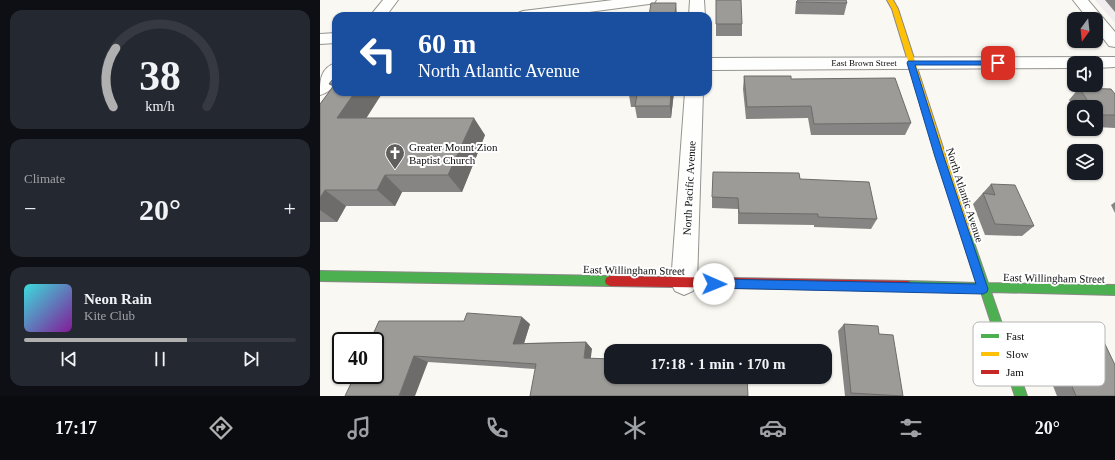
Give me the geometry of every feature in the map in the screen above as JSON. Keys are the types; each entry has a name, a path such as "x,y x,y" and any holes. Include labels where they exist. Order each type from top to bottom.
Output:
{"street":[{"path":"381,12 391,0"},
{"path":"554,12 649,0"},
{"path":"697,12 698,0"},
{"name":"North Atlantic Avenue","path":"890,0 895,9 940,157 995,322"},
{"path":"1080,0 1115,42"},
{"path":"320,39 332,38"},
{"name":"East Brown Street","path":"712,64 1115,62"},
{"path":"320,90 332,74"},
{"name":"North Pacific Avenue","path":"684,283 694,96"},
{"name":"East Willingham Street","path":"320,276 983,289 1115,290"},
{"name":"North Atlantic Avenue","path":"1017,386 1021,396"}],"shaded area":[{"path":"1095,0 1115,0 1115,23"}],"building":[{"path":"716,0 741,0 742,24 716,24"},
{"path":"798,0 846,0 847,3 796,2"},
{"path":"651,3 676,3 675,12 650,12"},
{"path":"744,76 791,76 791,79 895,78 911,123 814,124 811,106 747,107"},
{"name":"Greater Mount Zion Baptist Church","path":"332,88 332,96 352,96 337,118 474,118 448,175 385,175 377,190 325,190 320,198 320,104"},
{"path":"1103,89 1111,89 1115,94 1115,115 1103,115 1103,100 1087,100 1082,92 1103,92"},
{"path":"637,96 671,96 670,106 635,106"},
{"path":"713,172 799,173 800,179 869,182 877,219 818,217 818,214 739,213 738,198 712,197"},
{"path":"991,184 1015,185 1034,226 995,224 983,193 995,195"},
{"path":"467,313 522,317 513,344 586,342 584,358 604,359 604,384 747,384 748,396 530,396 536,364 414,356 399,396 345,396 351,384 384,384 384,332 374,332 379,321 464,321"},
{"path":"844,324 878,326 879,334 893,335 903,396 851,393"},
{"path":"1105,344 1115,365 1115,396 1076,396 1072,386 1105,386"}],"traffic: fast":[{"path":"966,234 996,322"},
{"path":"320,276 610,281"},
{"path":"908,286 1115,290"},
{"path":"1018,386 1021,396"}],"traffic: slow":[{"path":"890,0 895,9 966,234"}],"traffic: jam":[{"path":"610,281 908,286"}],"place":[{"name":"Greater Mount Zion Baptist Church","path":"395,170"}],"route":[{"path":"714,284 983,289 911,63 998,63"}]}
